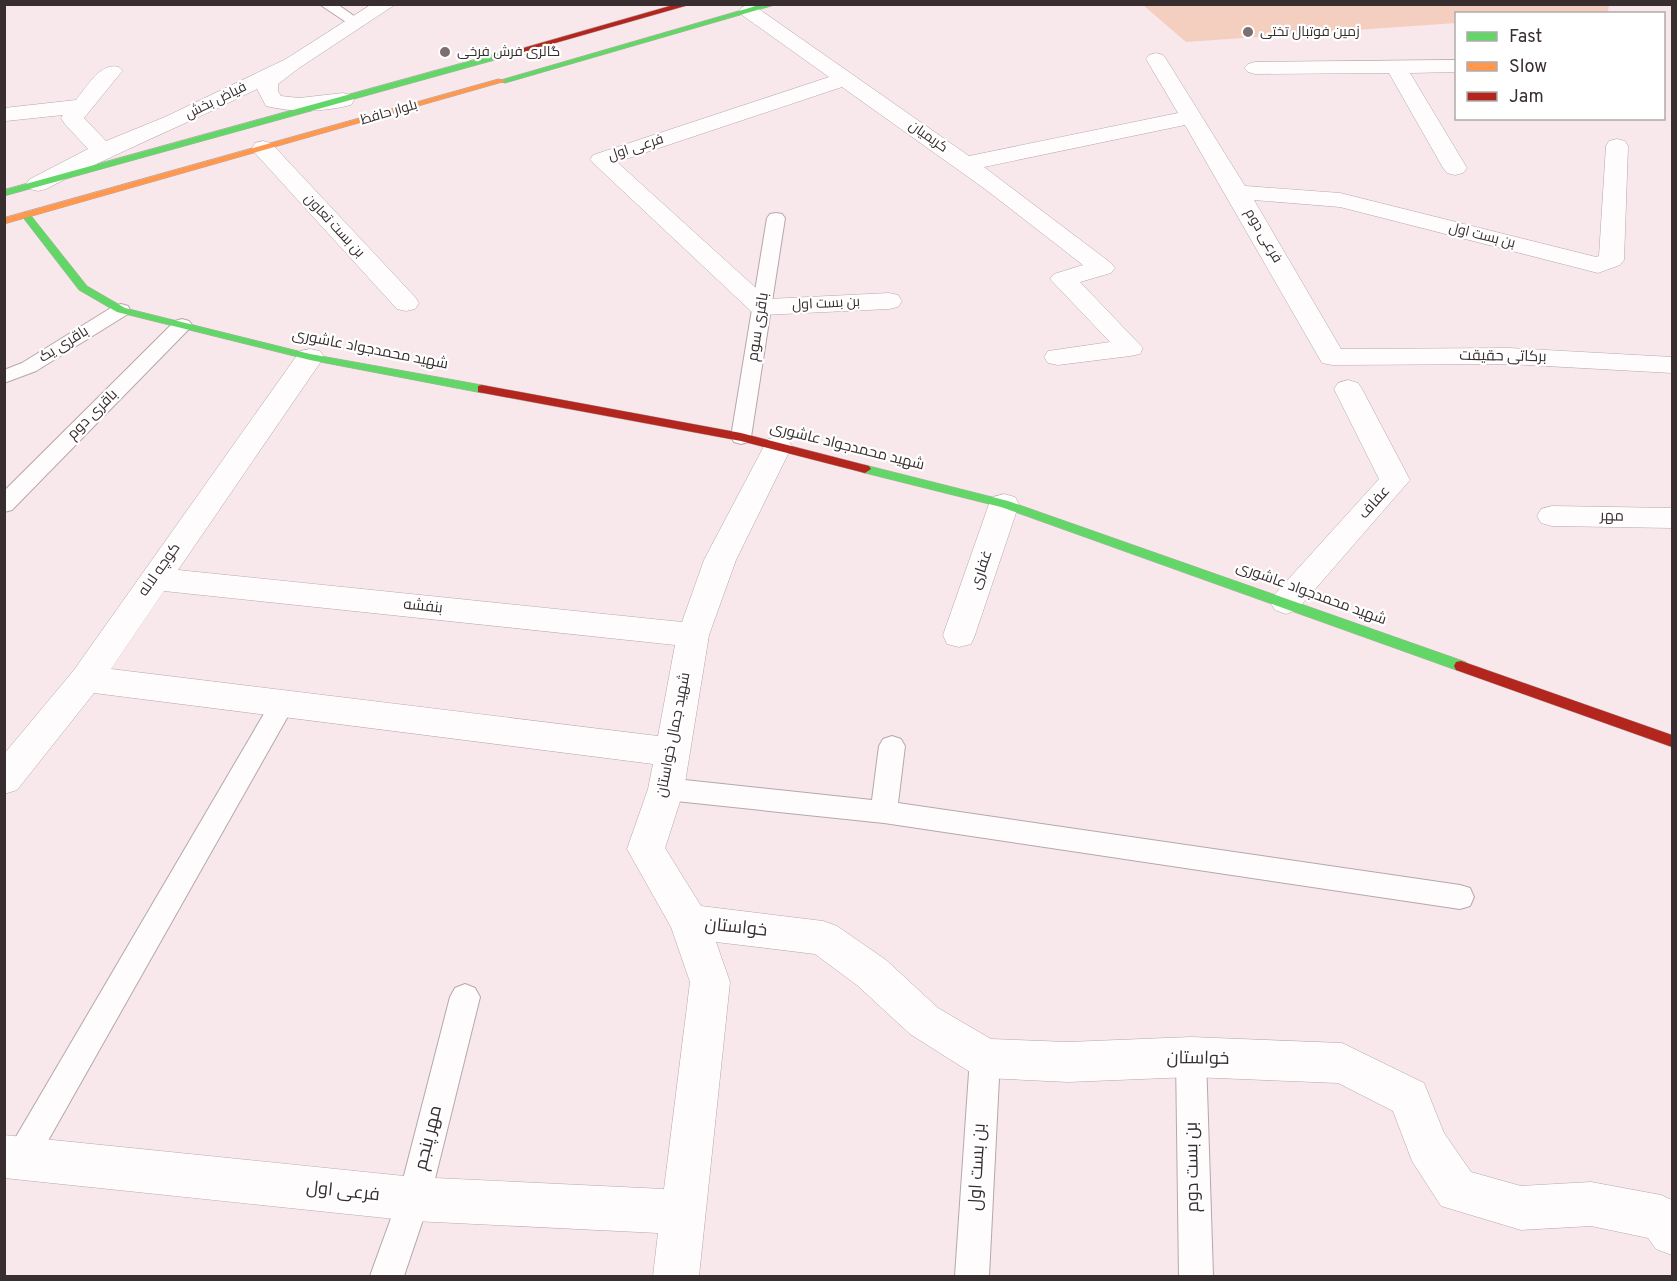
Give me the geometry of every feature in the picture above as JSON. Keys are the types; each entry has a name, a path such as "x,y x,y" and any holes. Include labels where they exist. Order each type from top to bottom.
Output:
{"main road":[{"name":"بلوار حافظ","path":"4,193 688,4"},
{"name":"بلوار حافظ","path":"4,220 774,4"},
{"name":"شهید محمدجواد عاشوری","path":"26,214 83,288 121,310 310,357 741,437 1004,504 1286,602 1672,741"}],"street":[{"name":"فیاض بخش","path":"38,184 102,151 173,122 293,63 386,4"},
{"name":"کریمیان","path":"750,11 966,164 1102,268 1063,279 1130,348 1058,357"},
{"name":"فرعی دوم","path":"1156,59 1237,192 1332,357"},
{"path":"293,63 268,82 267,92 274,101 299,105 345,100"},
{"path":"1255,68 1455,66"},
{"path":"1396,67 1455,168"},
{"path":"102,151 72,118 112,71"},
{"name":"فرعی اول","path":"762,307 600,160 845,79"},
{"path":"6,114 82,106"},
{"path":"966,164 1191,117"},
{"name":"بن بست اول","path":"1237,192 1340,200 1598,265 1611,260 1617,146"},
{"name":"بن‌ بست تعاون","path":"263,148 406,303"},
{"name":"بن بست اول","path":"762,307 889,301"},
{"name":"برکاتی حقیقت","path":"1332,357 1509,356 1672,365"},
{"name":"کوچه لاله","path":"4,780 86,679 310,357"},
{"name":"عفاف","path":"1286,602 1395,480 1348,389"},
{"name":"شهید جمال خواستان","path":"676,1276 710,982 689,922 646,849 666,789 693,635 720,560 778,446"},
{"name":"غفاری","path":"959,635 1004,504"},
{"name":"مهر","path":"1552,516 1672,518"},
{"name":"بنفشه","path":"154,579 693,635"},
{"path":"86,679 671,752"},
{"name":"خواستان","path":"689,922 823,938 872,973 924,1022 985,1058 1068,1062 1191,1057 1342,1064 1409,1097 1426,1146 1457,1190 1521,1208 1591,1204 1661,1218 1672,1233"},
{"name":"فرعی اول","path":"13,1157 414,1199 683,1212"}],"lane":[{"path":"326,4 357,23"},
{"name":"باقری سوم","path":"741,437 776,218"},
{"name":"باقری یک","path":"4,377 29,367 121,310"},
{"name":"باقری دوم","path":"4,505 182,325"},
{"path":"13,1157 284,702"},
{"path":"884,812 892,746"},
{"path":"666,789 884,812 1460,897"},
{"name":"مهر پنجم","path":"387,1276 414,1199 465,997"},
{"name":"بن بست دوم","path":"1191,1057 1196,1276"},
{"name":"بن بست اول","path":"972,1276 985,1058"}],"shaded area":[{"name":"زمین فوتبال تختی","path":"1143,5 1609,5 1608,12 1455,12 1455,23 1186,42"}],"traffic: fast":[{"path":"502,81 774,4"},
{"path":"4,193 517,51"},
{"path":"26,215 83,288 121,310 310,357 482,389"},
{"path":"865,469 1004,504 1461,666"}],"traffic: slow":[{"path":"4,221 502,81"}],"traffic: jam":[{"path":"517,51 688,4"},
{"path":"482,389 741,437 865,469"},
{"path":"1461,666 1672,741"}],"place":[{"name":"زمین فوتبال تختی","path":"1248,32"},
{"name":"گالری فرش فرخی","path":"445,52"}]}
